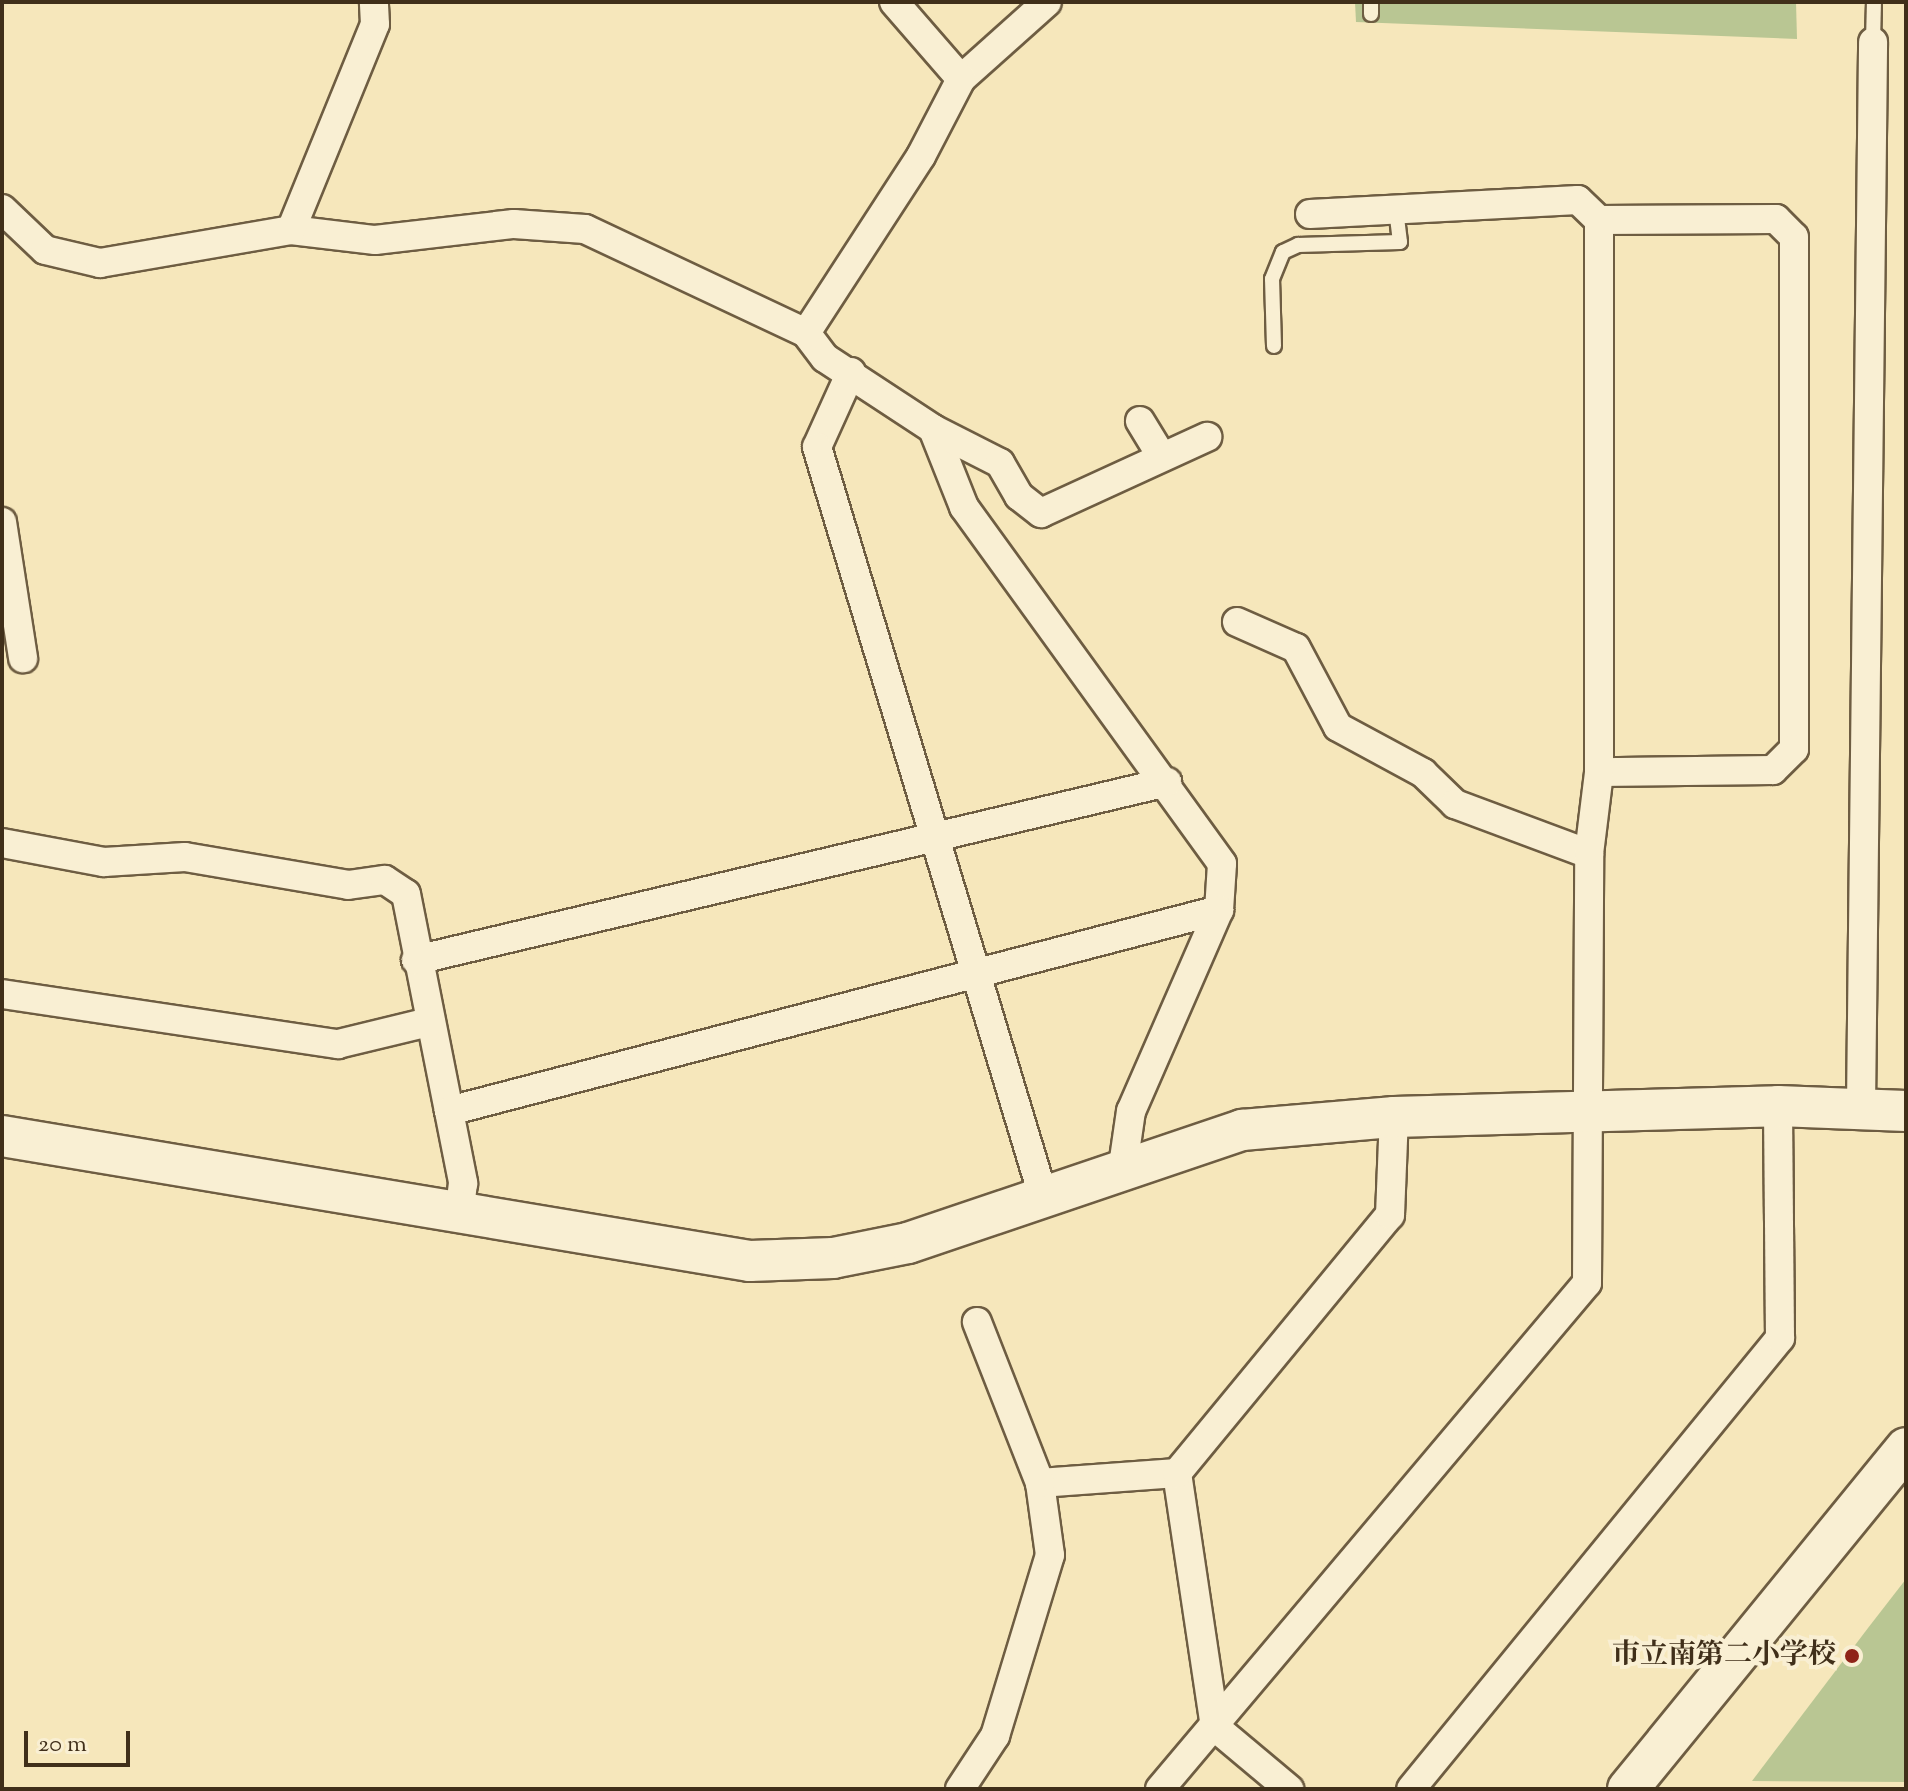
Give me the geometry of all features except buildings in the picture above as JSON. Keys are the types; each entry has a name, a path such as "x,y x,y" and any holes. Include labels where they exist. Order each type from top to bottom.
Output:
{"street":[{"path":"291,230 375,24 374,2"},
{"path":"894,2 961,79"},
{"path":"806,333 921,156 961,79 1047,2"},
{"path":"1861,1107 1873,42"},
{"path":"1310,214 1578,200 1599,220 1776,219 1794,237 1794,749 1773,770 1599,772"},
{"path":"2,209 45,250 100,263 291,230 375,240 514,224 585,229 806,333 825,358 851,372 933,429 1000,463 1019,496 1041,513 1207,437"},
{"path":"1160,1789 1587,1283 1589,854 1599,772 1599,220"},
{"path":"851,372 817,447 933,837 979,975 1044,1199"},
{"path":"1140,421 1162,457"},
{"path":"933,429 964,507 1167,782 1222,864 1219,910 1131,1111 1123,1166"},
{"path":"2,522 23,658"},
{"path":"1237,622 1296,648 1338,727 1423,773 1455,804 1589,854"},
{"path":"416,960 1167,782"},
{"path":"2,843 104,862 185,857 348,885 385,880 406,894 416,960 463,1183 459,1214"},
{"path":"449,1111 1219,910"},
{"path":"2,994 338,1044 429,1022"},
{"path":"1411,1789 1780,1338 1778,1106"},
{"path":"2,1136 750,1261 833,1258 893,1246 1044,1199 1123,1166 1242,1130 1394,1117 1586,1115 1778,1106 1906,1111"},
{"path":"1040,1483 1177,1473 1390,1215 1394,1117"},
{"path":"960,1789 995,1736 1050,1555 1040,1483 977,1322"},
{"path":"1628,1789 1906,1448"},
{"path":"1177,1473 1215,1727 1289,1789"}],"lane":[{"path":"1873,42 1874,2"},
{"path":"1274,346 1272,279 1283,252 1298,245 1400,242 1396,209"}],"green space":[{"path":"1355,2 1796,2 1797,39 1356,22"},
{"path":"1906,1579 1906,1782 1752,1781 1868,1628"}],"place":[{"name":"市立南第二小学校","path":"1852,1656"}]}
